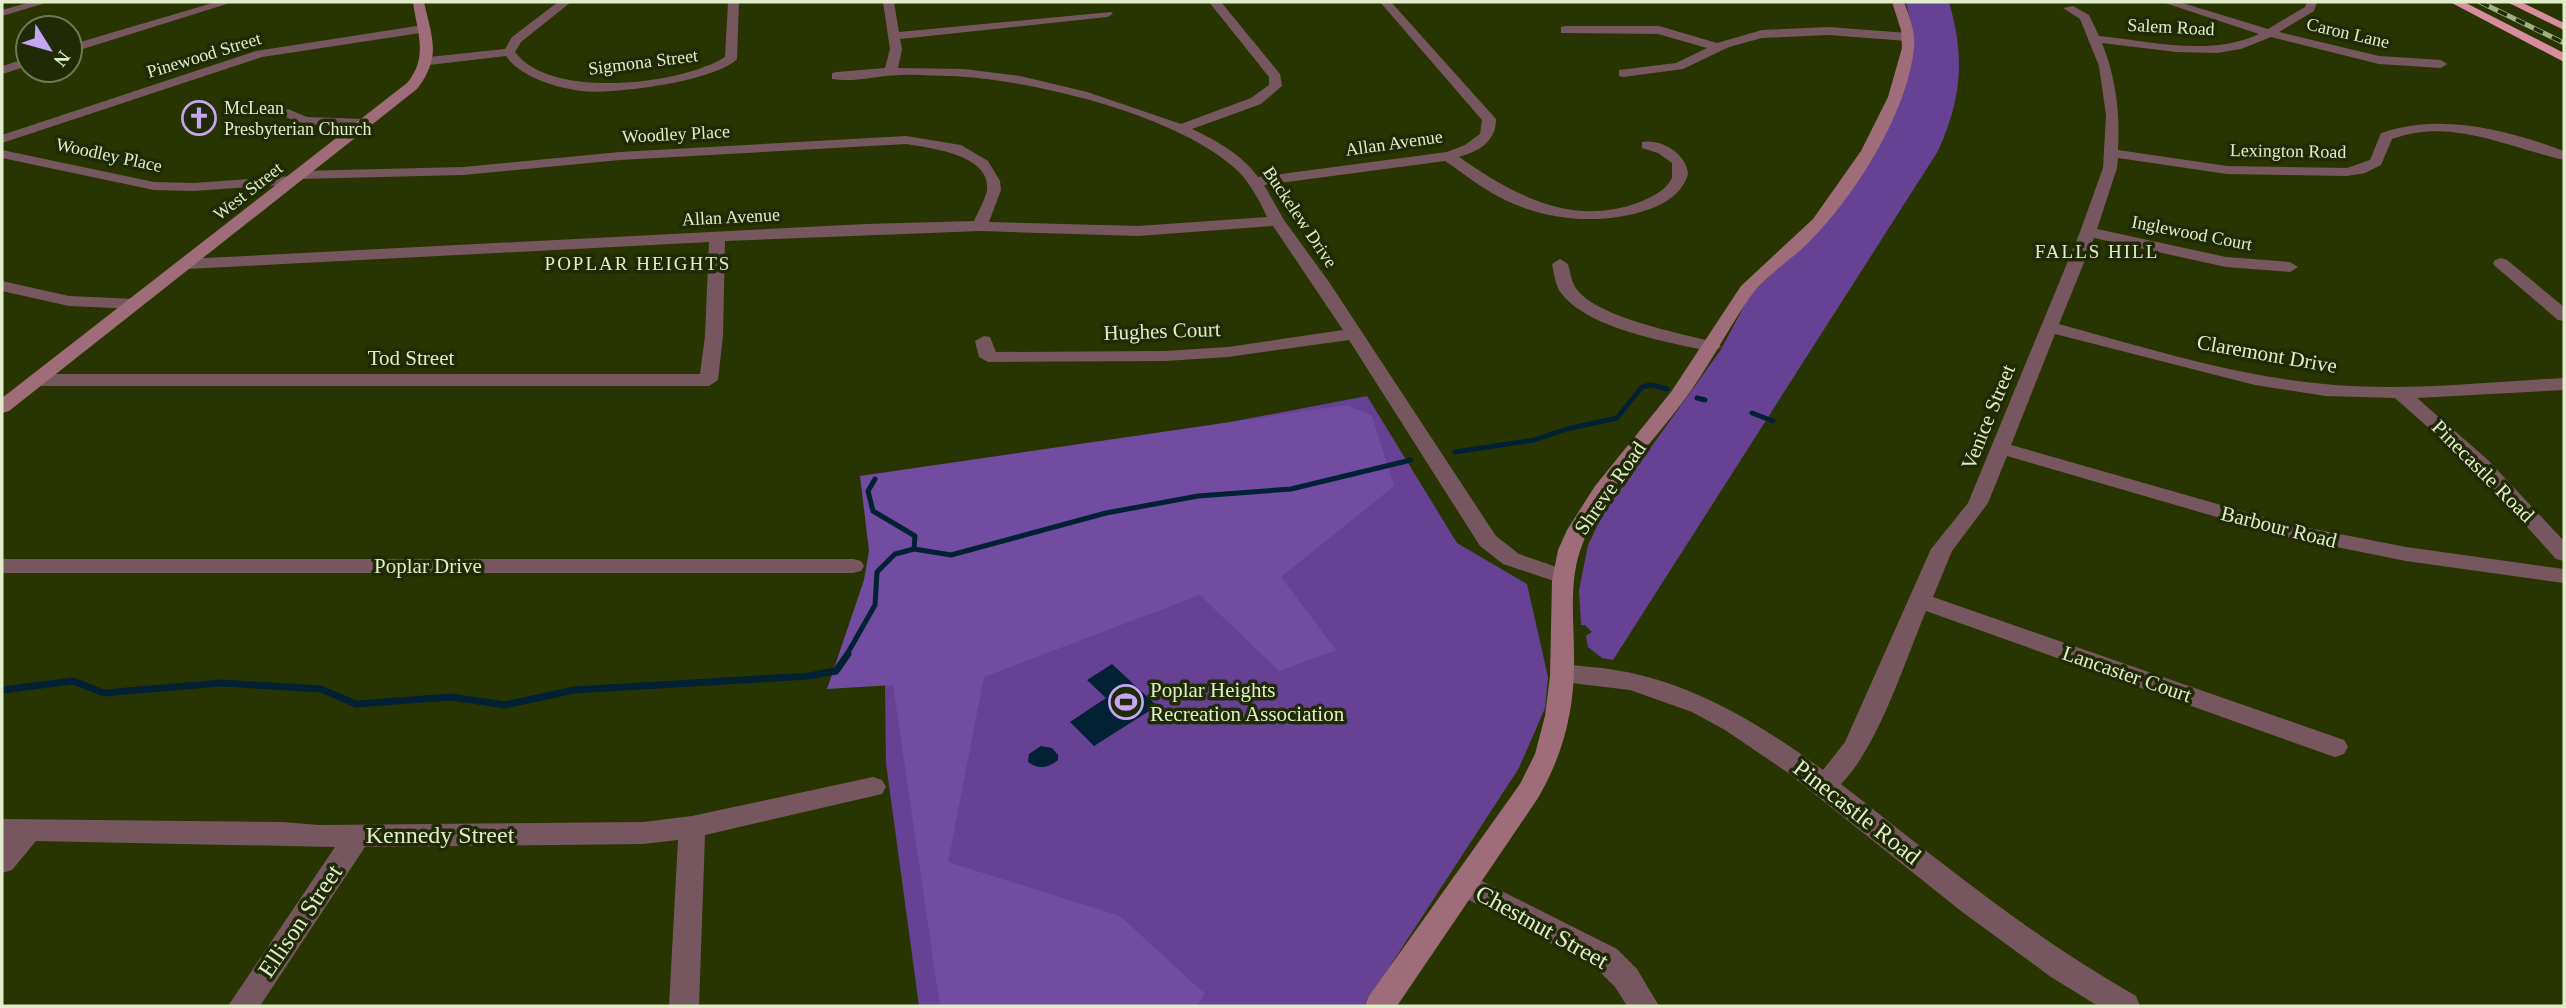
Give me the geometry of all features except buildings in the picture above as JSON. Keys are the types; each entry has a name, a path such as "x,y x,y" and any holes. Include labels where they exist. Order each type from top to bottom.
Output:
{"highway":[{"path":"2456,2 2564,58"},
{"path":"2513,2 2564,27"}],"main road":[{"path":"418,2 429,61"},
{"name":"Shreve Road","path":"1380,1006 1540,774 1559,719 1563,673 1563,576 1574,538 1596,501 1678,397 1753,281 1802,239 1824,216 1846,186 1883,123 1895,95 1908,47 1898,2"},
{"name":"West Street","path":"2,407 412,86 421,77 429,61"}],"street":[{"path":"2,13 43,2"},
{"path":"84,45 227,2"},
{"path":"429,61 509,52 516,40 565,2"},
{"name":"Sigmona Street","path":"509,52 520,65 576,87 616,87 699,73 715,69 731,59 733,2"},
{"path":"888,2 896,49 891,71"},
{"path":"1182,128 1256,101 1276,86 1275,77 1215,2"},
{"name":"Allan Avenue","path":"1254,182 1448,156 1478,144 1489,130 1489,119 1385,2"},
{"name":"Caron Lane","path":"2168,2 2269,32 2379,60 2441,64"},
{"name":"Salem Road","path":"2096,39 2180,47 2217,48 2242,44 2310,9 2312,2"},
{"path":"2069,8 2085,17 2096,39"},
{"path":"895,36 1107,14"},
{"name":"Pinewood Street","path":"2,139 250,57 423,29"},
{"path":"1565,30 1659,30 1718,47"},
{"path":"1623,73 1679,66 1718,47 1749,36 1812,31 1907,37"},
{"name":"Venice Street","path":"1824,785 1842,767 1856,746 1942,549 1978,503 2088,232 2112,153 2111,90 2096,39"},
{"name":"Buckelew Drive","path":"837,76 891,71 964,73 1020,80 1082,95 1182,128 1231,157 1254,182 1277,221 1321,282 1352,334 1488,541 1511,559 1563,576"},
{"path":"288,113 307,121 365,124"},
{"name":"Lexington Road","path":"2112,153 2217,169 2332,173 2370,166 2376,162 2385,136 2401,130 2443,129 2513,134 2564,156"},
{"name":"Woodley Place","path":"2,154 154,186 194,187 296,177 463,171 620,156 906,140 956,148 983,164 993,181 994,190 981,226"},
{"path":"1448,156 1515,199 1569,212 1606,213 1656,201 1678,183 1682,175 1678,161 1663,150 1647,145"},
{"name":"Allan Avenue","path":"186,264 981,226 1139,231 1277,221"},
{"name":"Inglewood Court","path":"2088,232 2225,262 2290,267"},
{"name":"Tod Street","path":"36,380 709,380 714,336 717,237"},
{"path":"2501,263 2564,316"},
{"path":"1560,264 1567,290 1583,306 1617,321 1712,347"},
{"path":"2,286 63,300 135,304"},
{"name":"Claremont Drive","path":"2049,327 2259,380 2324,390 2399,391 2564,384"},
{"name":"Hughes Court","path":"984,341 989,357 1165,356 1228,352 1352,334"},
{"name":"Pinecastle Road","path":"2399,391 2481,464 2564,554"},
{"name":"Barbour Road","path":"2000,448 2282,529 2406,554 2564,576"},
{"name":"Poplar Drive","path":"2,566 853,566"},
{"name":"Lancaster Court","path":"1919,600 2335,747"},
{"name":"Pinecastle Road","path":"1563,673 1630,681 1685,700 1775,750 1824,785 2036,952 2125,1006"},
{"name":"Kennedy Street","path":"2,830 358,835 643,833 692,827 873,787"},
{"path":"684,1006 692,827"},
{"path":"2,862 29,830"},
{"name":"Ellison Street","path":"243,1006 358,835"},
{"name":"Chestnut Street","path":"1464,884 1606,958 1626,978 1644,1006"}],"shaded area":[{"path":"1906,2 1949,2 1954,22 1959,59 1956,95 1938,151 1613,660 1602,658 1588,647 1586,636 1592,632 1585,625 1581,625 1579,590 1588,545 1603,514 1720,351 1749,297 1860,176 1914,40"},
{"name":"Poplar Heights Recreation Association","path":"1367,396 1457,543 1527,584 1548,677 1545,708 1519,768 1364,1006 919,1006 886,763 888,487"},
{"path":"1347,405 1372,416 1394,486 1281,577 1336,650 1279,671 1200,595 984,677 948,862 1120,916 1205,994 1196,1006 940,1006 893,685 827,689 864,580 869,551 860,476"}],"water":[{"name":"Poplar Heights Recreation Association","path":"1112,664 1157,706 1094,746 1070,722 1106,698 1087,680"},
{"path":"1041,746 1052,748 1058,755 1058,760 1043,767 1028,762 1029,754"}],"waterway":[{"path":"1455,452 1534,440 1567,429 1617,418 1642,387 1651,385 1667,389"},
{"path":"1697,398 1705,400"},
{"path":"1752,413 1773,421"},
{"path":"914,549 951,555 1106,513 1198,496 1291,489 1411,460"},
{"path":"875,479 868,491 873,511 915,536 914,549"},
{"path":"846,656 875,605 877,572 895,554 914,549"},
{"path":"2,690 73,681 104,693 221,683 321,689 356,704 451,697 505,705 574,690 809,676 836,671 848,654"}],"railway":[{"path":"2480,2 2564,43"}],"place":[{"name":"McLean Presbyterian Church","path":"199,118"},
{"name":"Poplar Heights Recreation Association","path":"1126,702"}],"district":[{"name":"FALLS HILL","path":"2097,251"},
{"name":"POPLAR HEIGHTS","path":"638,263"}]}
